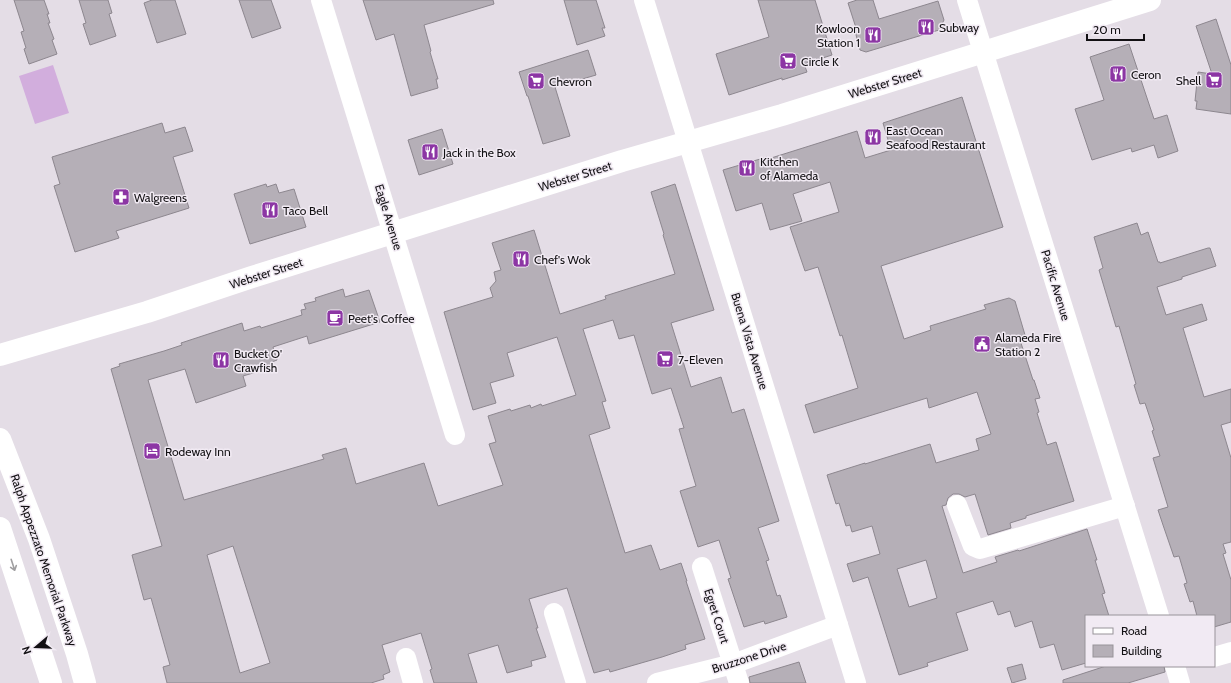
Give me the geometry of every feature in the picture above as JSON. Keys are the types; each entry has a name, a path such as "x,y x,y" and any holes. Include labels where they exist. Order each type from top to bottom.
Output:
{"main road":[{"name":"Webster Street","path":"0,355 147,312 252,277 622,161 789,113 1150,0"},
{"name":"Ralph Appezzato Memorial Parkway","path":"0,439 38,539 77,654 85,683"},
{"path":"0,528 51,683"}],"street":[{"name":"Eagle Avenue","path":"321,0 455,435"},
{"name":"Buena Vista Avenue","path":"644,0 856,683"},
{"name":"Pacific Avenue","path":"967,0 982,53 1159,615"},
{"path":"957,505 974,546 980,549 1125,506"},
{"name":"Egret Court","path":"702,567 739,683"},
{"path":"554,613 576,683"},
{"name":"Bruzzone Drive","path":"657,683 733,664 838,625"},
{"path":"1215,657 1231,652"},
{"path":"406,658 413,683"}],"shaded area":[{"path":"53,65 69,113 35,124 19,76"}],"building":[{"path":"14,0 44,0 49,14 47,14 50,23 48,23 54,39 52,40 57,54 29,64 24,49 26,48 21,32 24,31"},
{"path":"79,0 108,0 112,13 109,14 116,36 90,45 83,24 86,23"},
{"path":"152,0 175,0 186,34 157,43 144,3"},
{"path":"239,0 271,0 281,28 252,38"},
{"path":"363,0 493,0 494,4 424,25 438,79 436,79 438,88 411,96 394,34 376,40"},
{"path":"564,0 596,0 605,28 602,28 605,36 577,45"},
{"path":"758,0 815,0 832,55 804,64 807,72 782,80 782,78 729,95 716,54 769,37"},
{"path":"857,0 873,0 879,19 938,1 944,20 939,30 866,52 860,50 855,31 857,31 848,3"},
{"path":"1216,19 1231,65 1231,114 1196,109 1197,101 1195,101 1198,72 1212,74 1196,26"},
{"path":"1129,44 1154,119 1167,115 1178,151 1158,158 1154,145 1132,152 1131,148 1092,160 1075,109 1104,100 1090,57"},
{"path":"588,50 596,75 555,87 570,136 543,144 519,72"},
{"path":"962,97 1003,227 881,266 904,339 931,330 930,326 986,309 984,305 1009,298 1015,301 1025,335 1019,337 1040,398 1035,399 1039,412 1037,413 1047,445 1056,442 1074,501 1026,516 1026,518 1010,523 1011,528 988,535 975,494 965,497 959,494 953,494 948,498 946,505 942,506 963,573 997,562 995,557 1018,550 1019,551 1087,529 1097,560 1095,560 1105,593 1102,594 1109,615 1085,615 1085,663 1062,670 1054,644 1040,648 1032,621 1015,627 1010,611 998,615 993,601 956,613 968,650 927,663 928,666 899,675 868,577 853,582 847,564 880,554 872,526 852,532 850,525 846,526 839,503 836,504 827,475 930,444 936,463 979,450 976,439 991,434 977,392 929,408 927,398 814,433 805,405 858,388 842,335 840,336 818,267 805,271 790,227 839,212 830,182 793,194 802,221 770,230 762,203 736,211 723,170 767,157 768,159 857,131 865,158 891,150 883,123","holes":["926,560 937,598 909,607 897,569"]},
{"name":"Walgreens","path":"162,123 165,133 185,127 193,151 173,157 189,208 116,231 119,238 75,252 54,186 60,184 52,157"},
{"name":"Jack in the Box","path":"442,129 453,164 419,175 408,140"},
{"name":"Taco Bell","path":"266,184 267,187 276,184 279,193 294,189 306,227 250,244 234,194"},
{"path":"675,184 714,310 671,323 691,387 721,377 732,413 744,409 779,521 758,528 769,560 766,561 777,596 780,595 787,617 765,624 764,621 744,627 728,579 731,578 719,540 698,547 680,491 696,486 679,429 684,428 671,388 652,394 634,335 619,339 613,320 583,329 606,401 602,402 610,428 589,435 625,553 651,545 660,570 681,563 705,639 685,645 686,649 662,657 610,672 609,669 594,673 567,588 529,599 538,628 536,628 546,657 531,661 532,666 507,673 498,645 468,654 477,683 434,683 430,670 432,669 421,633 382,645 390,672 383,675 384,679 371,683 167,683 163,667 170,665 151,598 144,600 132,555 162,546 111,369 120,366 119,364 182,345 181,343 242,323 244,331 260,326 261,328 302,315 301,310 306,309 304,304 316,301 315,298 343,289 345,297 369,290 380,322 309,344 307,336 273,347 277,360 272,362 273,367 243,376 246,386 196,403 185,369 148,380 184,500 324,459 322,455 346,448 356,484 424,463 438,506 503,485 489,444 496,442 488,416 530,405 531,408 541,404 542,406 576,395 557,337 507,353 514,376 490,383 496,403 473,410 444,312 493,297 490,288 496,281 494,272 501,270 492,243 534,230 560,314 606,299 605,296 675,274 651,192","holes":["233,546 270,663 240,673 207,555"]},
{"path":"1137,223 1141,235 1148,232 1158,262 1160,263 1210,248 1216,266 1157,287 1166,315 1202,304 1207,320 1183,328 1204,397 1231,389 1231,422 1221,425 1231,458 1231,542 1223,544 1226,553 1223,554 1231,580 1231,622 1215,627 1215,615 1197,615 1193,601 1190,602 1184,584 1187,583 1179,556 1174,557 1158,510 1168,507 1153,458 1160,456 1152,431 1154,430 1145,403 1140,404 1134,385 1136,384 1119,326 1116,327 1099,270 1103,268 1094,237"},
{"path":"799,662 806,683 750,683 749,677"},
{"path":"1022,664 1026,679 1012,683 1007,668"},
{"path":"1103,667 1164,667 1165,672 1128,683 1063,683 1063,680"}],"place":[{"name":"Subway","path":"926,27"},
{"name":"Kowloon Station 1","path":"873,35"},
{"name":"Circle K","path":"788,61"},
{"name":"Ceron","path":"1118,74"},
{"name":"Shell","path":"1214,80"},
{"name":"Chevron","path":"536,81"},
{"name":"East Ocean Seafood Restaurant","path":"873,137"},
{"name":"Jack in the Box","path":"430,152"},
{"name":"Kitchen of Alameda","path":"747,168"},
{"name":"Walgreens","path":"121,197"},
{"name":"Taco Bell","path":"270,210"},
{"name":"Chef's Wok","path":"521,259"},
{"name":"Peet's Coffee","path":"335,318"},
{"name":"Alameda Fire Station 2","path":"982,344"},
{"name":"7-Eleven","path":"665,359"},
{"name":"Bucket O' Crawfish","path":"221,360"},
{"name":"Rodeway Inn","path":"152,451"}]}
